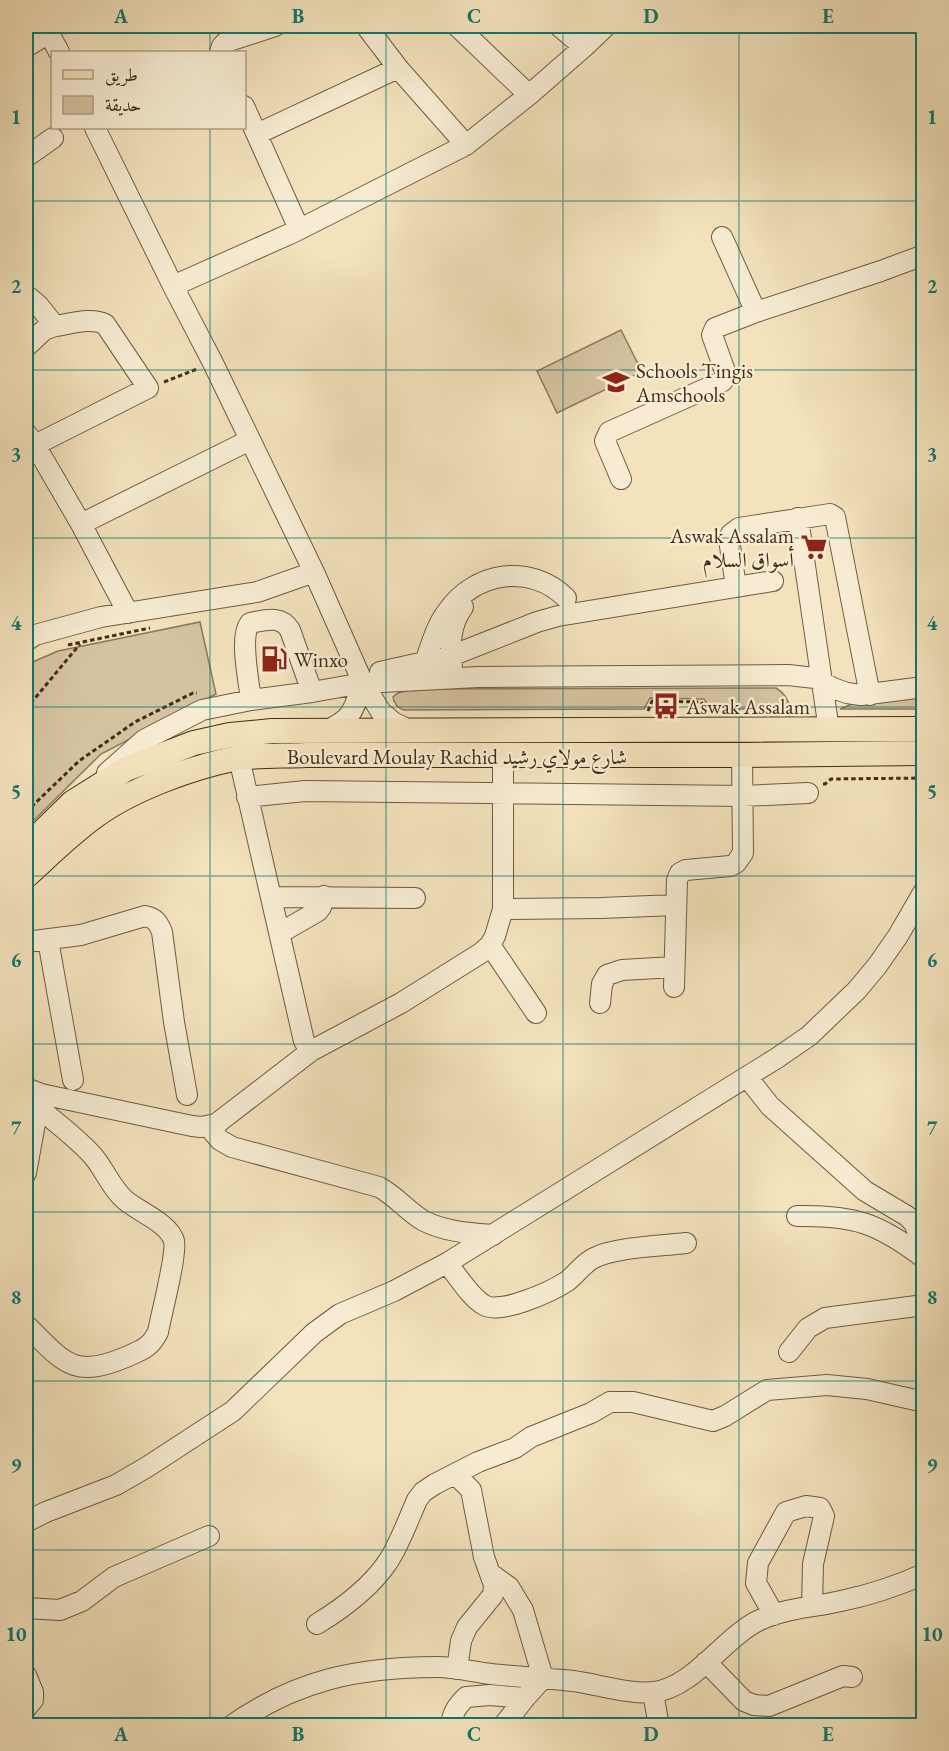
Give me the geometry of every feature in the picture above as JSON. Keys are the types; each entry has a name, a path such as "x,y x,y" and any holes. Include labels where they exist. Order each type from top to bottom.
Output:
{"main road":[{"name":"Boulevard Moulay Rachid شارع مولاي رشيد","path":"26,848 72,803 126,769 194,743 230,735 325,731 924,729"},
{"name":"Boulevard Moulay Rachid شارع مولاي رشيد","path":"26,876 96,816 127,797 168,778 203,766 239,758 306,755 924,753"}],"street":[{"path":"220,51 226,42 275,26"},
{"path":"366,26 398,68 466,145"},
{"path":"457,26 530,95"},
{"path":"559,26 584,47"},
{"path":"173,286 299,230 466,145 530,95 606,26"},
{"path":"26,47 47,29 58,51"},
{"path":"257,134 398,68"},
{"path":"246,110 299,230"},
{"path":"95,129 213,363 314,572 362,680 381,712 393,722 411,731"},
{"path":"26,157 53,138"},
{"path":"722,237 756,312"},
{"path":"621,479 605,441 606,436 609,432 723,381 726,374 712,335 715,328 924,255"},
{"path":"26,295 39,306 55,326"},
{"path":"26,348 44,330 55,326 97,320 105,324 148,388 29,443 81,524 128,613"},
{"path":"81,524 250,440"},
{"path":"736,587 729,539 734,530 798,518 830,514 835,517 870,695"},
{"path":"798,518 829,730"},
{"path":"26,641 35,635 101,617 257,592 314,572"},
{"path":"425,662 445,613 457,599 471,588 487,580 505,576 541,581 557,589 566,598"},
{"path":"72,803 144,740 202,710 251,700 312,692 362,680 451,656 558,616 773,580"},
{"path":"453,678 450,642 452,627 458,614 467,603 478,594 491,588 506,586 520,586 546,599"},
{"path":"257,592 264,620"},
{"path":"251,700 245,640 246,628 250,623 264,620 281,620 286,623 312,692"},
{"path":"362,680 788,675 806,676 847,693 870,695 924,687"},
{"path":"325,731 342,724 353,712 362,680"},
{"path":"35,1096 192,1126 216,1124 311,1051 401,1003 481,953 490,945 503,909 503,754"},
{"path":"674,987 677,880 682,871 730,866 740,858 744,846 742,755"},
{"path":"239,758 304,1041 311,1051"},
{"path":"247,797 305,792 743,795 808,793"},
{"path":"26,1522 116,1485 147,1467 233,1411 314,1333 340,1314 394,1292 447,1263 809,1036 857,990 877,966 898,936 924,891"},
{"path":"280,933 318,911 324,896"},
{"path":"271,897 415,898"},
{"path":"503,909 675,906"},
{"path":"26,942 81,935 145,916 159,923 187,1095"},
{"path":"48,940 74,1080"},
{"path":"490,945 536,1013"},
{"path":"600,1003 602,984 607,975 622,970 674,967"},
{"path":"747,1077 770,1106 865,1191 907,1216 914,1223 924,1248"},
{"path":"26,1173 35,1096"},
{"path":"26,1325 56,1354 68,1362 87,1368 108,1364 143,1349 153,1343 158,1332 173,1260 174,1241 164,1226 115,1191 104,1169 35,1096"},
{"path":"208,1126 220,1140 232,1147 379,1187 422,1220 438,1227 450,1231 494,1235"},
{"path":"796,1216 825,1216 868,1224 887,1233 924,1258"},
{"path":"447,1263 477,1299 485,1306 494,1308 516,1303 553,1288 573,1277 594,1257 622,1250 686,1243"},
{"path":"789,1352 808,1328 825,1318 924,1305"},
{"path":"317,1624 336,1612 374,1580 388,1562 423,1492 478,1462 515,1448 531,1437 591,1413 610,1402 633,1402 713,1421 767,1390 827,1385 867,1389 924,1402"},
{"path":"455,1474 471,1490 484,1557 492,1574 494,1585 493,1595 467,1627 461,1641 457,1669"},
{"path":"774,1615 756,1583 758,1563 786,1512 806,1506 820,1508 824,1516 813,1564 812,1606"},
{"path":"26,1608 60,1610 82,1601 114,1577 209,1536"},
{"path":"492,1574 509,1587 523,1610 543,1678"},
{"path":"231,1725 255,1709 316,1682 379,1670 438,1667 584,1682 643,1692 664,1690 679,1683 761,1619 870,1594 924,1575"},
{"path":"706,1662 744,1701 754,1706 769,1706 843,1676 852,1677"},
{"path":"26,1675 33,1692 33,1701 26,1708"},
{"path":"503,1725 543,1678"},
{"path":"653,1692 658,1725"},
{"path":"451,1725 452,1715 458,1704 466,1697 490,1695 525,1698"}],"path":[{"path":"148,388 213,363"},
{"path":"65,646 151,628"},
{"path":"26,710 81,643"}],"green space":[{"path":"621,330 642,372 557,413 537,371"},
{"path":"200,622 216,694 101,754 26,828 26,668 35,661 58,651"},
{"path":"776,688 782,692 791,709 710,709 704,699 650,698 644,709 404,710 397,705 393,697 398,693 413,689"},
{"path":"923,692 923,709 840,709 870,699"}],"place":[{"name":"Schools Tingis Amschools","path":"616,382"},
{"name":"Aswak Assalam أسواق السلام","path":"814,547"},
{"name":"Winxo","path":"274,659"},
{"name":"Aswak Assalam","path":"666,706"}]}
